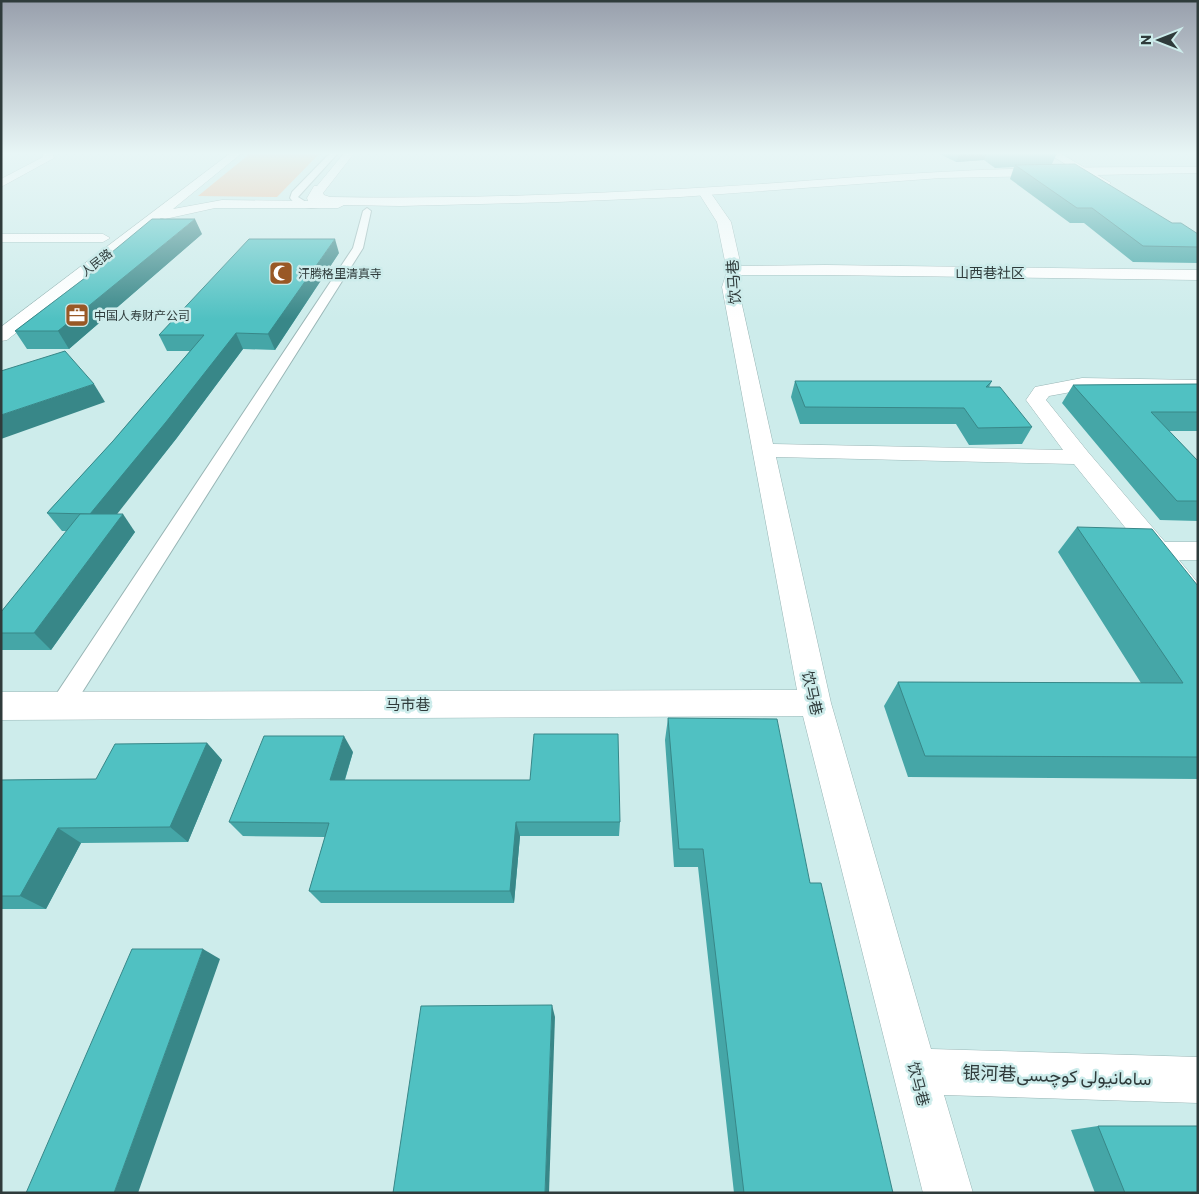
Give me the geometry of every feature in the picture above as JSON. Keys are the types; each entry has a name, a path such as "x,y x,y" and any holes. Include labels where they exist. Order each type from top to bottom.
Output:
{"main road":[{"name":"人民路","path":"1,336 166,208"},
{"path":"139,229 165,215 196,208"},
{"path":"339,208 367,211 565,208"},
{"name":"饮马巷","path":"715,208 724,222 735,271 730,287 815,703 948,1193"},
{"name":"人民路","path":"1,238 107,235 88,250"},
{"path":"735,271 825,270 1198,275"},
{"path":"1198,386 1082,384 1042,391 1036,400 1198,602"},
{"path":"763,450 1080,457"},
{"path":"1158,552 1198,551"},
{"name":"马市巷","path":"1,706 815,703"},
{"name":"银河巷سامانيولى كوچىسى","path":"916,1071 1198,1080"}],"lane":[{"path":"60,706 358,248 367,211"}],"building":[{"path":"1077,208 1147,208 1172,223 1181,223 1198,234 1198,247 1143,246 1092,208"},
{"path":"152,219 195,219 58,331 15,331 106,262 100,262"},
{"path":"249,239 335,239 268,334 236,333 90,514 47,513 113,441 204,335 159,335"},
{"path":"65,351 94,384 1,415 1,371"},
{"path":"795,381 992,381 986,387 1000,387 1032,427 978,428 964,408 805,407"},
{"path":"1198,384 1198,412 1151,412 1198,461 1198,501 1177,501 1073,385"},
{"path":"80,514 123,514 34,633 1,633 1,612"},
{"path":"1077,527 1152,529 1198,586 1198,757 925,756 898,682 1183,683"},
{"path":"668,718 777,719 810,883 821,883 893,1193 744,1193 703,849 679,849"},
{"path":"534,734 618,734 620,822 516,822 510,891 309,891 329,823 229,822 264,736 344,736 330,780 530,780"},
{"path":"207,743 170,827 58,828 20,896 1,896 1,780 96,779 115,744"},
{"path":"132,949 203,949 114,1193 26,1193"},
{"path":"552,1005 545,1193 393,1193 421,1006"},
{"path":"1098,1126 1198,1126 1198,1193 1125,1193"}],"place":[{"name":"汗腾格里清真寺","path":"281,273"},
{"name":"中国人寿财产公司","path":"77,315"}],"district":[{"name":"山西巷社区","path":"990,272"}]}
